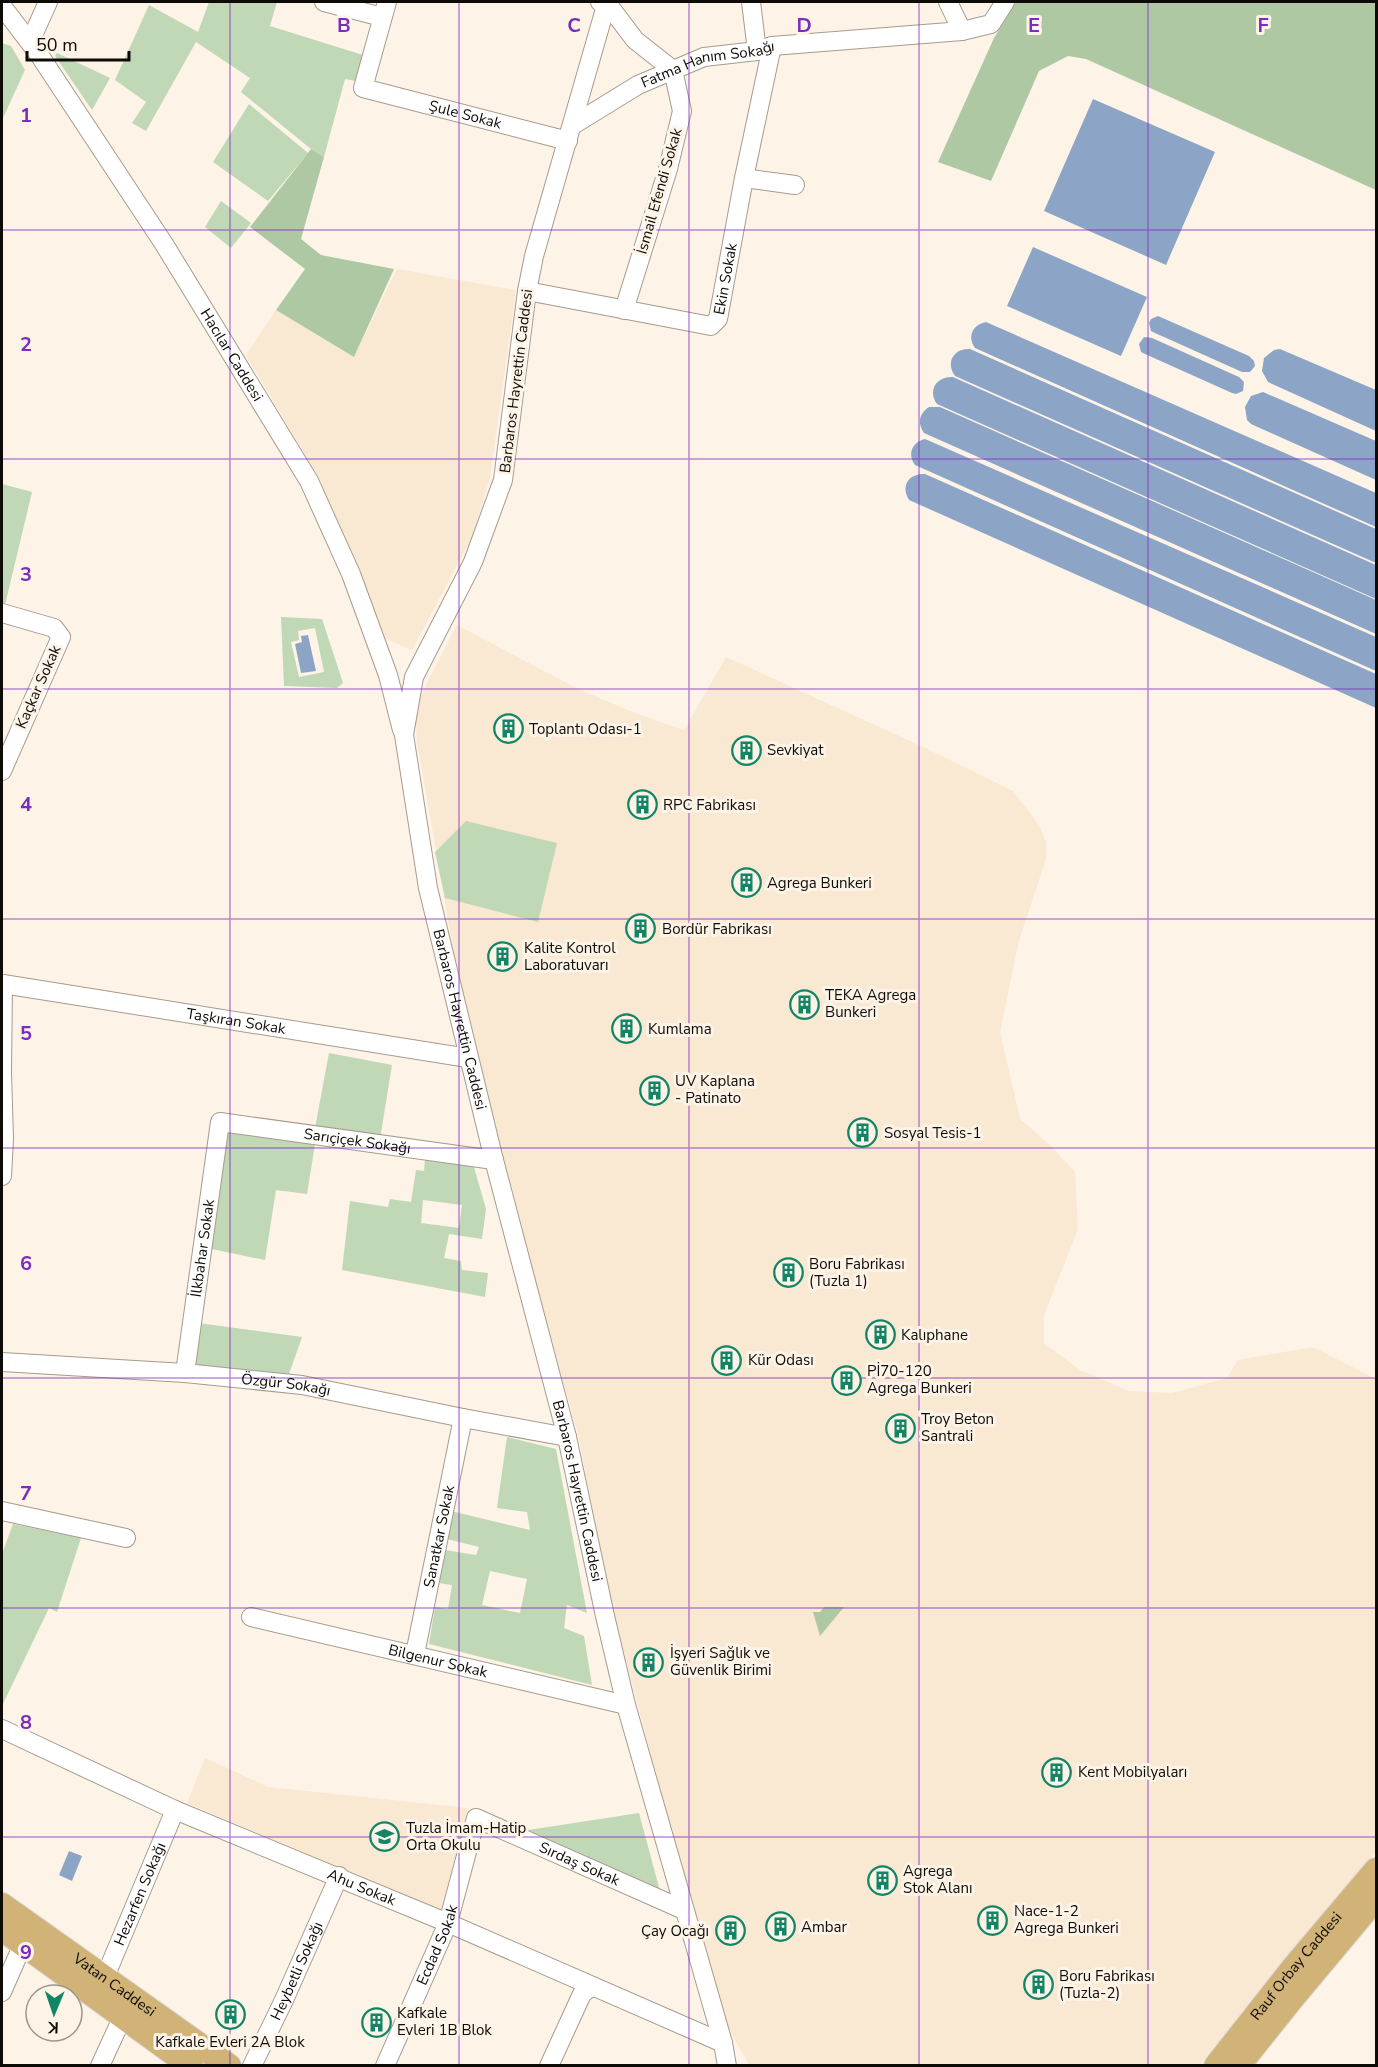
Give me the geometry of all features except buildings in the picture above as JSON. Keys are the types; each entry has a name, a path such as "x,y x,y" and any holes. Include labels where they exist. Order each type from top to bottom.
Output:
{"main road":[{"name":"Rauf Orbay Caddesi","path":"1216,2066 1294,1967 1377,1870"},
{"name":"Rauf Orbay Caddesi","path":"1238,2066 1377,1898"},
{"name":"Vatan Caddesi","path":"2,1905 229,2066"},
{"name":"Vatan Caddesi","path":"2,1929 191,2066"}],"street":[{"path":"30,42 48,2"},
{"path":"324,2 385,9"},
{"path":"605,2 635,40 673,70"},
{"name":"Barbaros Hayrettin Caddesi","path":"605,2 534,256 527,291 503,480 473,562 414,677 404,735 428,888 494,1161 567,1437 604,1616 626,1705 723,2043"},
{"name":"Ekin Sokak","path":"527,291 711,326 718,319 744,178 764,48 751,2"},
{"path":"948,2 962,31"},
{"name":"Fatma Hanım Sokağı","path":"570,133 638,85 704,57 764,48 962,31 991,24 1005,2"},
{"name":"Hacılar Caddesi","path":"2,6 30,42 164,244 309,481 359,596 388,675 404,735"},
{"name":"Şule Sokak","path":"385,9 363,88 570,133"},
{"name":"İsmail Efendi Sokak","path":"624,310 668,169 682,111 673,70"},
{"path":"744,178 795,185"},
{"name":"Kaçkar Sokak","path":"2,613 54,628 61,637 6,749 2,771"},
{"path":"2,983 2,1176"},
{"name":"Taşkıran Sokak","path":"2,983 468,1058"},
{"name":"Sarıçiçek Sokağı","path":"220,1122 494,1161"},
{"name":"İlkbahar Sokak","path":"185,1374 220,1122"},
{"name":"Özgür Sokağı","path":"2,1362 185,1374 302,1385 567,1437"},
{"name":"Sanatkar Sokak","path":"415,1654 463,1418"},
{"path":"3,1516 126,1538"},
{"name":"Bilgenur Sokak","path":"251,1617 626,1705"},
{"name":"Ahu Sokak","path":"3,1733 176,1810 339,1876 723,2043"},
{"name":"Hezarfen Sokağı","path":"105,1977 176,1810"},
{"name":"Sırdaş Sokak","path":"476,1818 684,1910"},
{"name":"Ecdad Sokak","path":"386,2066 448,1923 476,1818"},
{"name":"Heybetli Sokağı","path":"252,2066 339,1876"},
{"path":"2,1992 23,1944"},
{"path":"549,2066 582,1994 592,1986"},
{"path":"100,2066 123,2016"},
{"path":"723,2043 727,2066"},
{"path":"723,2043 736,2066"}],"shaded area":[{"path":"397,269 516,290 490,478 472,537 412,650 384,638 318,476 246,355 276,310 354,357"},
{"path":"457,625 574,687 632,712 684,730 726,657 1013,791 1039,825 1046,842 1046,859 1019,940 1000,1032 1020,1119 1050,1145 1075,1172 1078,1229 1044,1315 1044,1343 1080,1370 1129,1391 1172,1393 1227,1378 1238,1360 1313,1347 1376,1379 1376,1852 1200,2065 749,2065 722,2016 613,1611 577,1430 500,1157 459,982 417,742 415,706"},
{"path":"205,1758 268,1787 468,1808 441,1910 187,1803"}],"green space":[{"path":"209,2 277,2 270,26 363,55 356,81 345,79 324,157 241,92 250,78 196,42 146,131 132,123 146,102 115,80 149,5 198,32"},
{"path":"1016,2 1376,2 1376,190 1086,59 1068,56 1039,71 991,181 938,162 994,38"},
{"path":"2,43 11,46 25,70 2,120"},
{"path":"57,53 110,78 92,110 55,56"},
{"path":"249,104 308,153 268,201 213,162"},
{"path":"311,149 324,157 301,239 321,255 394,269 354,357 276,310 305,269 250,227"},
{"path":"221,201 251,223 231,248 205,227"},
{"path":"2,484 32,492 5,605 2,604"},
{"path":"281,617 322,619 343,683 337,688 284,686","holes":["315,628 324,672 299,677 291,642 299,640 298,631"]},
{"path":"466,821 557,843 538,922 445,898 435,852"},
{"path":"329,1053 392,1065 380,1139 315,1128"},
{"path":"224,1130 315,1144 307,1194 276,1190 265,1260 207,1248"},
{"path":"425,1160 474,1167 486,1209 482,1239 449,1234 444,1258 461,1261 462,1270 488,1273 485,1297 342,1270 350,1201 388,1207 390,1199 411,1202 416,1170 424,1171","holes":["423,1200 462,1205 459,1228 421,1223"]},
{"path":"198,1323 302,1337 289,1374 194,1365"},
{"path":"507,1437 556,1449 587,1613 567,1605 564,1628 584,1636 592,1685 429,1644 435,1607 448,1609 452,1585 439,1583 445,1550 476,1555 479,1547 447,1539 451,1511 530,1530 527,1512 497,1508","holes":["490,1571 527,1579 520,1613 482,1605"]},
{"path":"13,1524 81,1538 57,1612 49,1608 2,1706 2,1554"},
{"path":"824,1607 844,1607 820,1636 813,1612 820,1612"},
{"path":"639,1813 660,1891 522,1831"}],"water":[{"path":"1093,99 1215,152 1166,265 1044,211"},
{"path":"1033,247 1147,297 1121,356 1007,306"},
{"path":"1158,316 1249,356 1255,366 1250,372 1242,372 1151,331 1149,323 1151,319"},
{"path":"986,322 1376,493 1376,527 975,348 971,340 972,332 977,326"},
{"path":"1144,337 1152,338 1239,377 1244,382 1243,391 1232,393 1141,352 1139,344"},
{"path":"964,349 970,349 1376,529 1376,563 955,376 951,366 953,357"},
{"path":"1280,349 1376,390 1376,431 1268,382 1262,371 1264,358 1274,350"},
{"path":"953,377 1376,565 1376,599 937,404 933,394 935,385 942,379"},
{"path":"1263,392 1376,441 1376,480 1251,424 1247,420 1245,407 1251,396"},
{"path":"929,407 940,407 1376,600 1376,634 924,433 920,426 920,419"},
{"path":"925,439 1376,637 1376,671 915,465 911,457 912,449"},
{"path":"925,474 1376,674 1376,708 909,500 905,490 908,481 914,476"},
{"path":"308,635 316,671 301,673 295,644 302,642 301,636"},
{"path":"69,1851 82,1856 72,1881 59,1875"}],"place":[{"name":"Toplantı Odası-1","path":"508,729"},
{"name":"Sevkiyat","path":"746,750"},
{"name":"RPC Fabrikası","path":"642,805"},
{"name":"Agrega Bunkeri","path":"746,883"},
{"name":"Bordür Fabrikası","path":"641,929"},
{"name":"Kalite Kontrol Laboratuvarı","path":"503,957"},
{"name":"TEKA Agrega Bunkeri","path":"804,1004"},
{"name":"Kumlama","path":"627,1029"},
{"name":"UV Kaplana - Patinato","path":"654,1090"},
{"name":"Sosyal Tesis-1","path":"863,1133"},
{"name":"Boru Fabrikası (Tuzla 1)","path":"788,1273"},
{"name":"Kalıphane","path":"880,1335"},
{"name":"Kür Odası","path":"727,1360"},
{"name":"Pİ70-120 Agrega Bunkeri","path":"846,1380"},
{"name":"Troy Beton Santrali","path":"900,1428"},
{"name":"İşyeri Sağlık ve Güvenlik Birimi","path":"649,1662"},
{"name":"Kent Mobilyaları","path":"1057,1772"},
{"name":"Tuzla İmam-Hatip Orta Okulu","path":"385,1837"},
{"name":"Agrega Stok Alanı","path":"882,1880"},
{"name":"Nace-1-2 Agrega Bunkeri","path":"993,1920"},
{"name":"Ambar","path":"780,1927"},
{"name":"Çay Ocağı","path":"730,1931"},
{"name":"Boru Fabrikası (Tuzla-2)","path":"1038,1985"},
{"name":"Kafkale Evleri 2A Blok","path":"230,2015"},
{"name":"Kafkale Evleri 1B Blok","path":"376,2022"}]}
